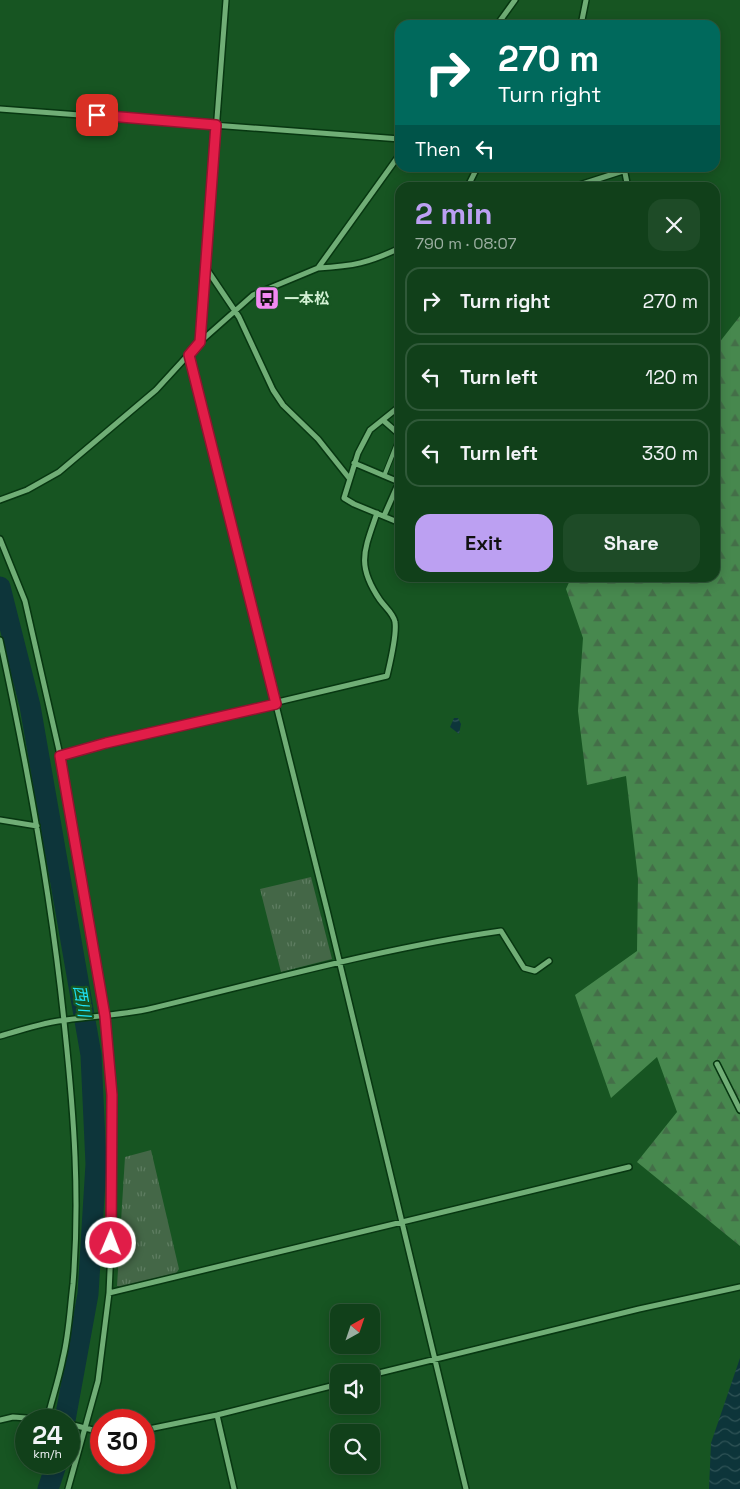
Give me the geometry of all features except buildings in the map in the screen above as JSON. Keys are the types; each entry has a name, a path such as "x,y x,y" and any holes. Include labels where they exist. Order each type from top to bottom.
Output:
{"street":[{"path":"200,342 226,0"},
{"path":"501,20 516,0"},
{"path":"582,20 586,0"},
{"path":"0,109 395,139"},
{"path":"318,268 395,161"},
{"path":"587,182 616,172"},
{"path":"0,500 27,490 59,472 156,390 200,342 252,296 318,268 371,262 395,250"},
{"path":"206,268 239,317 273,390 283,405 318,439 349,478"},
{"path":"189,355 276,704 466,1489"},
{"path":"395,411 370,430 354,463 344,498 395,521"},
{"path":"384,421 395,431"},
{"path":"354,463 395,480"},
{"path":"384,516 395,491"},
{"path":"60,756 106,743 387,676 395,623 390,611 371,587 363,565 369,537 377,514"},
{"path":"0,539 26,601 60,756 105,1016 112,1095 112,1226 109,1293 98,1381 68,1489"},
{"path":"0,640 37,826 60,970 76,1136 77,1215 71,1306 64,1357 50,1409"},
{"path":"0,820 37,826"},
{"path":"0,1036 64,1020 146,1009 339,963 451,939 501,931 524,968 535,971 549,961"},
{"path":"717,1064 740,1108"},
{"path":"109,1293 629,1167"},
{"path":"380,1373 638,1309 740,1287"},
{"path":"155,1428 218,1416 330,1386"},
{"path":"218,1416 234,1489"},
{"path":"0,1420 15,1417"},
{"path":"80,1427 90,1430"}],"lane":[{"path":"384,476 395,448"}],"green space":[{"path":"740,316 740,1246 637,1162 677,1112 657,1057 611,1098 575,995 637,951 638,879 626,776 587,785 578,711 583,638 566,589 569,582 720,582 720,342"},
{"path":"311,877 332,959 281,972 260,889"},
{"path":"151,1150 179,1269 175,1275 124,1287 117,1286 125,1157"}],"water":[{"path":"454,718 458,718 461,724 459,734 450,727"},
{"path":"740,1358 740,1489 709,1489 711,1443"}],"waterway":[{"name":"西川","path":"0,587 30,706 91,1055 96,1164 88,1294 67,1409"},
{"name":"西川","path":"48,1489 53,1474"}],"place":[{"name":"一本松","path":"267,298"}],"route":[{"path":"97,115 216,125 200,342 189,355 276,704 106,743 60,756 85,893 99,996 105,1016 112,1095 111,1243"}]}
